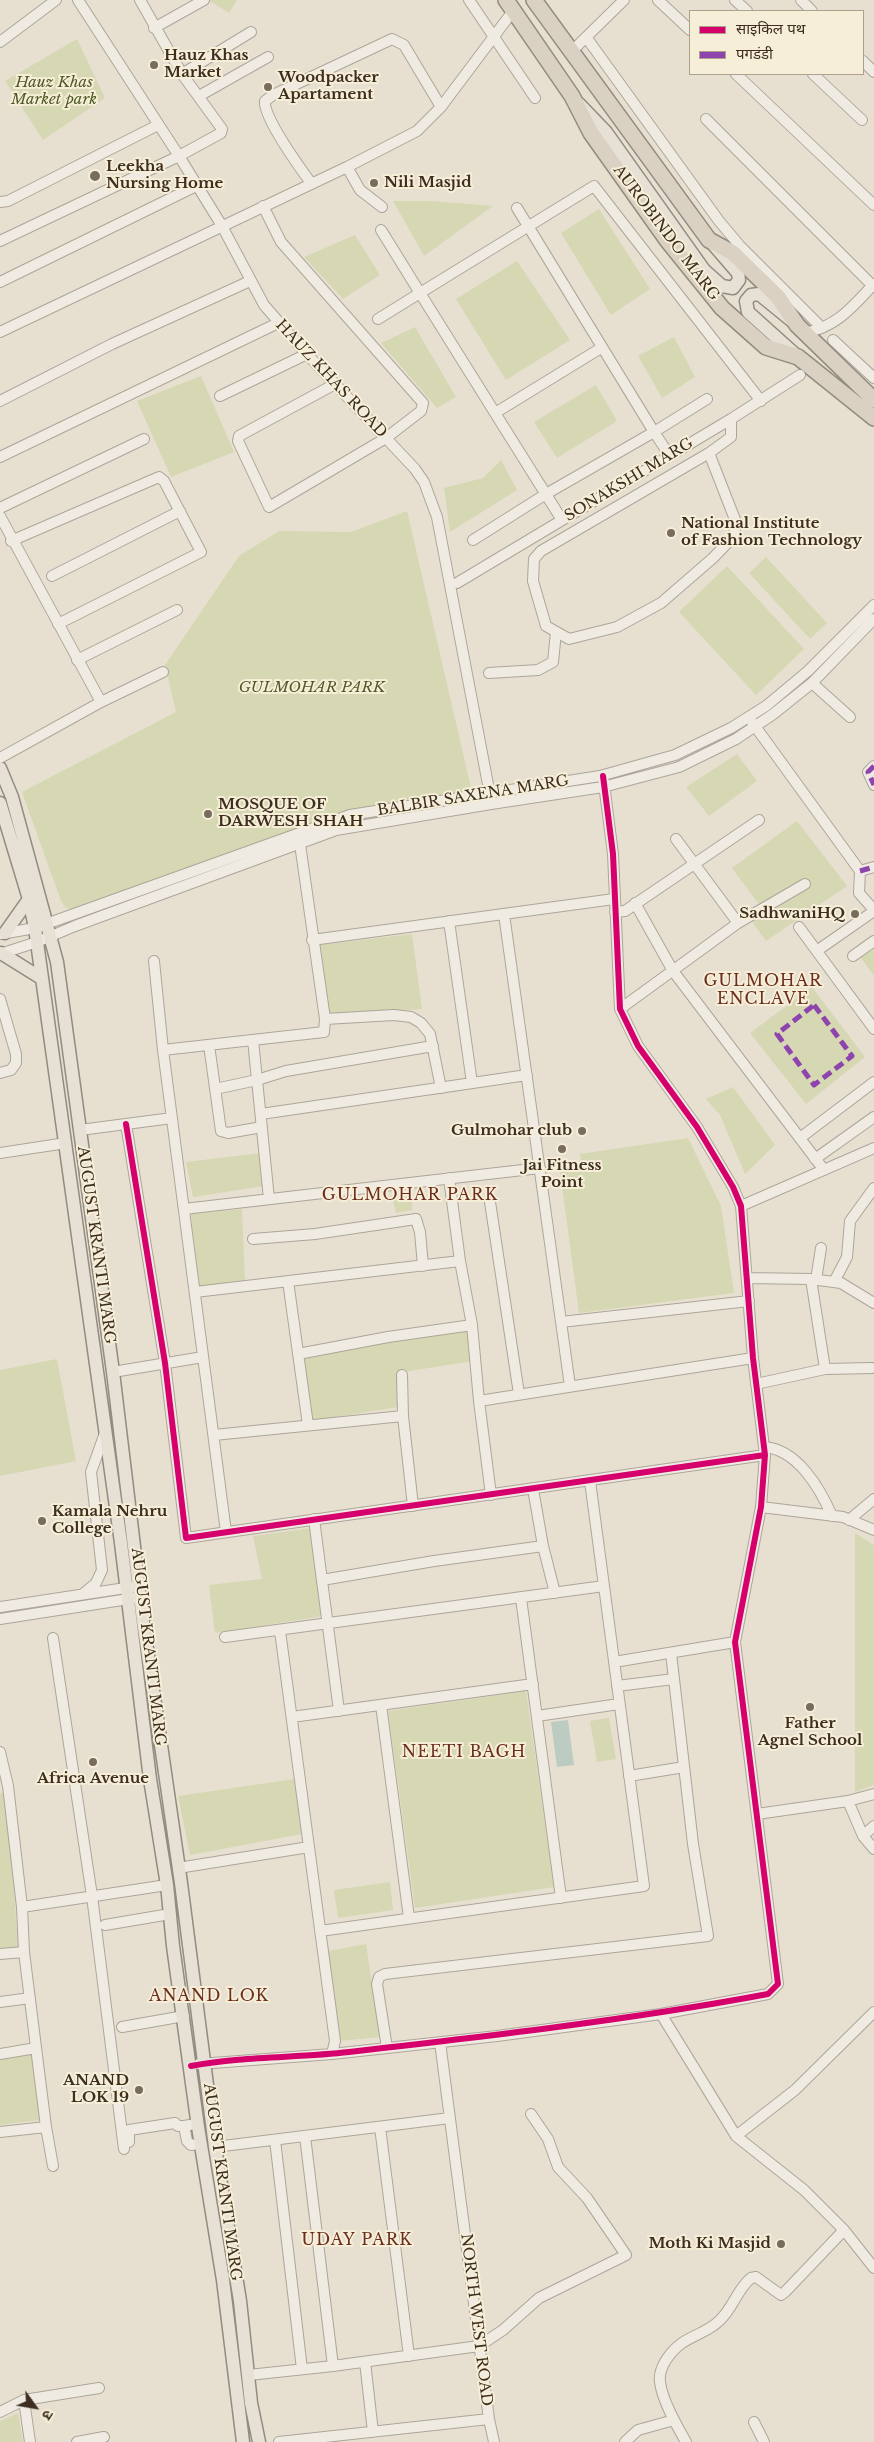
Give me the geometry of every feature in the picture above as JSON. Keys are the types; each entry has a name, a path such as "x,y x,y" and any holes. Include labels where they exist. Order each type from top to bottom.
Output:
{"highway":[{"name":"AUROBINDO MARG","path":"534,0 709,240 733,253 765,284 778,297 801,329 874,400"},
{"name":"AUROBINDO MARG","path":"510,6 572,96 597,140 667,240 722,308 766,347 798,357 874,418"}],"main road":[{"path":"572,96 606,132 704,270 722,286 732,288 739,280 738,273 709,240"},
{"path":"798,357 748,312 746,301 755,294 762,296 770,305 801,329"},
{"name":"AUGUST KRANTI MARG","path":"0,768 12,797 44,929 37,942 41,978 106,1432 178,1868 215,2148 240,2301 251,2403 259,2442"},
{"name":"AUGUST KRANTI MARG","path":"0,803 29,899 44,929 57,962 112,1372 150,1780 167,1885 198,2124 222,2280 243,2442"},
{"path":"2,934 29,899"},
{"path":"1,953 41,978"}],"street":[{"path":"0,42 56,0"},
{"name":"HAUZ KHAS ROAD","path":"78,0 179,156 222,226 250,281 278,323 386,438 424,482 434,509 491,804"},
{"path":"0,241 179,156 220,134 222,131 182,74 154,28 140,0"},
{"path":"154,28 204,0"},
{"path":"469,0 535,98"},
{"path":"572,52 624,0"},
{"path":"658,0 689,29"},
{"path":"735,0 746,10"},
{"path":"801,0 811,10"},
{"path":"0,332 347,167 417,131 441,107 494,38 510,6"},
{"path":"182,74 251,32"},
{"path":"586,37 718,221 740,246 822,328"},
{"path":"311,183 278,133 265,109 265,101 273,95 370,48 396,39 404,45 441,107"},
{"path":"199,96 268,57"},
{"path":"864,62 874,72"},
{"path":"737,75 874,205"},
{"path":"814,75 862,120"},
{"path":"706,119 873,284 842,318 833,340 830,357"},
{"path":"0,202 8,201 118,143 158,125"},
{"path":"347,167 360,190 382,207"},
{"path":"0,282 196,186"},
{"path":"378,318 594,186 761,401"},
{"path":"263,206 281,242 423,403 421,411 386,438 269,507 238,440 239,436 335,384"},
{"path":"517,208 601,348 670,456"},
{"path":"381,230 562,520"},
{"path":"0,401 112,344 250,281"},
{"path":"801,329 822,328 842,318"},
{"path":"0,457 278,323"},
{"path":"833,340 874,378"},
{"path":"495,413 601,348"},
{"path":"220,396 307,354"},
{"name":"SONAKSHI MARG","path":"457,583 761,401 800,375"},
{"path":"473,540 546,494 707,399"},
{"path":"709,453 736,522 734,536 713,558 661,603 618,627 569,640 546,626 534,581 534,558 541,551 709,453 731,437 731,419"},
{"path":"0,508 144,439"},
{"path":"11,541 159,476 164,481 201,552 58,624"},
{"path":"52,576 180,511"},
{"path":"0,516 11,541 101,702"},
{"name":"BALBIR SAXENA MARG","path":"2,934 44,929 299,838 350,815 603,776 675,755 749,718 790,687 874,605"},
{"path":"78,660 177,610"},
{"name":"BALBIR SAXENA MARG","path":"299,838 351,827 603,787 679,767 698,759 755,727 812,683 874,619"},
{"path":"489,673 538,670 553,662 556,632"},
{"path":"0,758 101,702 163,672"},
{"path":"812,683 850,717"},
{"path":"749,718 860,872 859,893 874,911 818,950"},
{"path":"874,766 868,772 874,785"},
{"path":"191,2066 205,2063 388,2048 661,2014 768,1994 778,1984 735,1642 761,1507 764,1451 753,1358 741,1206 733,1187 698,1127 638,1046 620,1009 613,854 603,776"},
{"path":"615,912 625,911 759,820"},
{"path":"163,1050 321,1034 324,1032 325,1019 312,940 299,838"},
{"path":"676,839 738,923"},
{"path":"860,872 874,867"},
{"path":"620,1009 738,923 804,884"},
{"path":"312,940 614,899"},
{"path":"635,903 673,971 824,1170"},
{"path":"504,914 570,1386"},
{"path":"449,921 472,1083"},
{"path":"799,926 874,1029"},
{"path":"853,956 874,941"},
{"path":"1,953 37,942"},
{"path":"154,961 163,1050 226,1532"},
{"path":"0,999 16,1054 16,1063 11,1070 0,1073"},
{"path":"325,1019 394,1015 411,1017 421,1022 430,1034 442,1088"},
{"path":"253,1040 269,1199"},
{"path":"209,1045 222,1131 224,1133 262,1127"},
{"path":"215,1089 257,1080 286,1071 433,1046"},
{"path":"261,1114 527,1075"},
{"path":"800,1138 874,1082"},
{"path":"815,1159 874,1117"},
{"path":"80,1130 172,1118"},
{"path":"126,1124 164,1363 186,1538 590,1481 776,1448 798,1462 828,1506 832,1516"},
{"path":"0,1153 66,1143"},
{"path":"741,1206 874,1148"},
{"path":"184,1209 540,1168"},
{"path":"449,1178 460,1262 472,1325 478,1401 491,1495"},
{"path":"834,1282 847,1257 850,1221 874,1188"},
{"path":"490,1202 519,1394"},
{"path":"253,1239 315,1234 416,1220 420,1232 423,1266"},
{"path":"821,1248 814,1280 825,1369"},
{"path":"195,1292 460,1262"},
{"path":"746,1278 834,1282 850,1286 874,1303"},
{"path":"288,1281 308,1425"},
{"path":"561,1322 749,1301"},
{"path":"298,1354 388,1337 472,1325"},
{"path":"112,1372 203,1357"},
{"path":"478,1401 753,1358"},
{"path":"756,1384 825,1369 872,1368"},
{"path":"402,1375 403,1416 413,1506"},
{"path":"214,1435 403,1416"},
{"path":"83,1594 96,1583 102,1570 91,1472 106,1432"},
{"path":"320,1931 644,1886 590,1481"},
{"path":"533,1489 543,1546 555,1593"},
{"path":"849,1520 874,1499"},
{"path":"761,1507 832,1516 849,1520 874,1530"},
{"path":"314,1520 339,1711"},
{"path":"322,1580 434,1561 543,1546"},
{"path":"224,1637 280,1631 604,1586"},
{"path":"0,1607 83,1594 133,1593"},
{"path":"0,1619 133,1593"},
{"path":"521,1598 561,1898"},
{"path":"280,1631 335,2041 332,2054"},
{"path":"53,1638 92,1896 127,2148 129,2130 175,2124 181,2126 198,2124"},
{"path":"614,1662 735,1642"},
{"path":"388,2048 377,1984 379,1977 385,1974 708,1936 694,1844 671,1653"},
{"path":"617,1686 674,1678"},
{"path":"292,1717 533,1684"},
{"path":"537,1716 619,1704"},
{"path":"381,1705 410,1918"},
{"path":"0,1752 22,1907 24,1952 46,2127 54,2166"},
{"path":"629,1776 684,1767"},
{"path":"757,1814 848,1801 874,1794"},
{"path":"848,1801 863,1836 874,1849"},
{"path":"863,1836 874,1826"},
{"path":"178,1868 309,1846"},
{"path":"22,1907 167,1885"},
{"path":"105,1924 170,1914"},
{"path":"0,1954 24,1952"},
{"path":"0,2002 30,1998"},
{"path":"736,2136 795,2090 874,2012"},
{"path":"661,2014 736,2136 793,2180 844,2230 874,2268"},
{"path":"122,2027 184,2016"},
{"name":"NORTH WEST ROAD","path":"279,2442 489,2419 440,2042"},
{"path":"0,2054 36,2048"},
{"path":"249,2375 365,2362 479,2346 503,2330 539,2298 626,2255 587,2198 558,2167 548,2139 532,2114"},
{"path":"215,2148 450,2118"},
{"path":"181,2126 181,2142 187,2141 191,2145 201,2144"},
{"path":"380,2126 410,2356"},
{"path":"0,2132 46,2127"},
{"path":"306,2136 333,2366"},
{"path":"275,2140 302,2369"},
{"path":"686,2442 674,2420 660,2381 663,2365 677,2348 718,2323 730,2310 751,2278 756,2277 776,2293 781,2294 785,2292 844,2230"},
{"path":"365,2362 373,2432"},
{"path":"0,2412 24,2400 99,2388"},
{"path":"24,2400 30,2442"},
{"path":"489,2419 494,2442"},
{"path":"625,2442 638,2430 674,2420"},
{"path":"754,2422 764,2442"},
{"path":"77,2442 104,2437"}],"green space":[{"path":"208,0 237,0 229,13"},
{"name":"Hauz Khas Market park","path":"77,39 105,98 43,140 5,81"},
{"path":"393,201 433,201 493,206 424,256"},
{"path":"599,209 650,289 611,315 561,233"},
{"path":"355,235 380,275 343,299 304,257"},
{"path":"517,261 570,340 506,380 456,299"},
{"path":"415,327 456,397 437,408 381,343"},
{"path":"674,337 695,377 662,398 638,356"},
{"path":"201,376 234,452 171,477 137,401"},
{"path":"596,385 617,421 557,458 534,422"},
{"path":"501,460 517,490 450,532 444,488 483,478"},
{"name":"GULMOHAR PARK","path":"407,511 471,788 468,794 318,822 72,910 65,907 61,901 22,792 176,712 165,665 239,556 279,531 351,532"},
{"path":"766,557 827,623 810,639 749,573"},
{"path":"727,566 804,649 756,695 679,612"},
{"path":"737,754 757,781 709,816 686,787"},
{"path":"797,821 847,886 766,941 753,923 761,907 732,868"},
{"path":"412,934 422,1009 329,1016 320,945"},
{"path":"874,942 874,976 858,954"},
{"path":"812,987 865,1057 806,1104 750,1033"},
{"path":"733,1087 775,1145 745,1174 720,1115 706,1099"},
{"path":"688,1138 721,1206 734,1293 579,1313 560,1171 582,1166 580,1154"},
{"path":"261,1153 264,1186 193,1197 186,1162"},
{"path":"411,1191 412,1210 396,1213 392,1196"},
{"path":"242,1209 245,1282 199,1288 191,1214"},
{"path":"469,1328 473,1361 397,1373 398,1407 312,1421 303,1357"},
{"path":"57,1359 76,1461 0,1476 0,1370"},
{"path":"311,1528 324,1616 215,1633 209,1585 262,1579 253,1536"},
{"path":"855,1533 874,1545 874,1785 855,1792"},
{"path":"526,1691 554,1887 415,1908 388,1711"},
{"path":"609,1718 616,1759 597,1762 590,1721"},
{"path":"295,1779 302,1834 190,1855 178,1796"},
{"path":"5,1792 18,1948 0,1949 0,1793"},
{"path":"390,1882 393,1910 338,1918 334,1890"},
{"path":"366,1944 380,2037 339,2041 328,1951"},
{"path":"34,2054 47,2119 0,2125 0,2058"},
{"path":"18,2413 23,2442 0,2442 0,2421"}],"shaded area":[{"path":"568,1720 574,1765 557,1767 551,1722"}],"marked path":[{"path":"874,766 868,772 874,785"},
{"path":"860,871 874,867"},
{"path":"814,1005 852,1056 814,1085 777,1034 814,1005"}],"cycle path":[{"path":"191,2066 230,2060 349,2052 611,2020 768,1994 778,1984 735,1642 761,1507 765,1455 753,1358 741,1206 733,1187 697,1127 638,1046 620,1009 613,854 603,776"},
{"path":"126,1124 165,1363 186,1538 765,1455"}],"place":[{"name":"Hauz Khas Market","path":"154,65"},
{"name":"Woodpacker Apartament","path":"268,87"},
{"name":"Leekha Nursing Home","path":"95,176"},
{"name":"Nili Masjid","path":"374,183"},
{"name":"National Institute of Fashion Technology","path":"671,533"},
{"name":"MOSQUE OF DARWESH SHAH","path":"208,814"},
{"name":"SadhwaniHQ","path":"855,914"},
{"name":"Gulmohar club","path":"582,1131"},
{"name":"Jai Fitness Point","path":"562,1149"},
{"name":"Kamala Nehru College","path":"42,1521"},
{"name":"Father Agnel School","path":"810,1707"},
{"name":"Africa Avenue","path":"93,1762"},
{"name":"ANAND LOK 19","path":"139,2090"},
{"name":"Moth Ki Masjid","path":"781,2244"}],"district":[{"name":"GULMOHAR ENCLAVE","path":"763,990"},
{"name":"GULMOHAR PARK","path":"410,1195"},
{"name":"NEETI BAGH","path":"464,1752"},
{"name":"ANAND LOK","path":"209,1996"},
{"name":"UDAY PARK","path":"357,2240"}]}
